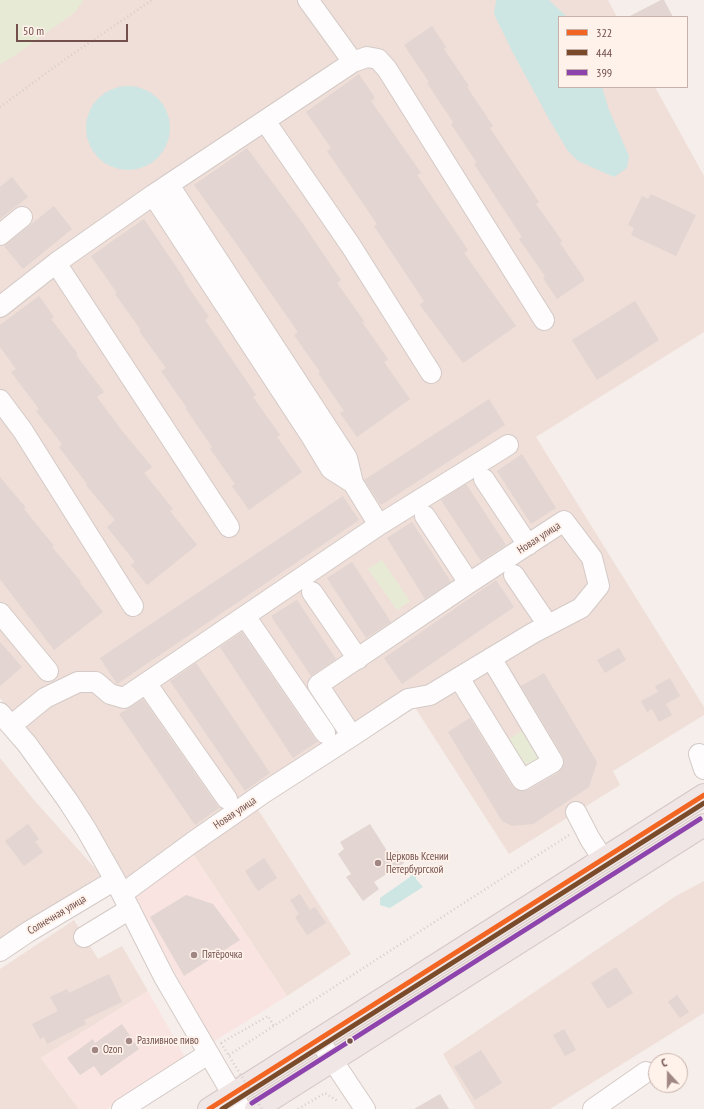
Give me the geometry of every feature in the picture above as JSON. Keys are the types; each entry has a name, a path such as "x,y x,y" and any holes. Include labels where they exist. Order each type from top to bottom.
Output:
{"highway":[{"path":"209,1109 237,1101 319,1040 704,795"},
{"path":"256,1109 704,824"}],"street":[{"path":"308,0 353,62"},
{"path":"0,307 56,263 161,190 353,62 367,57 378,59 387,69 544,320"},
{"path":"265,121 351,246 431,373"},
{"path":"161,190 293,392 346,458 353,483 379,526"},
{"path":"0,235 22,217"},
{"path":"56,263 229,527"},
{"path":"0,400 23,431 133,606"},
{"path":"237,1101 214,1048 164,977 122,894 86,829 27,744 6,719 78,682 96,682 110,694 124,698 379,526 508,445"},
{"path":"484,479 528,545"},
{"path":"424,516 470,583"},
{"name":"Новая улица","path":"122,894 193,842 352,736 408,698 430,695 548,625 581,608 599,586 592,558 564,521 318,685 352,736"},
{"path":"514,575 548,625"},
{"path":"312,592 358,659"},
{"path":"0,613 48,671"},
{"path":"245,616 325,733"},
{"path":"459,678 522,780 553,762 491,658"},
{"path":"146,682 227,799"},
{"path":"580,819 603,859"},
{"path":"84,937 122,894"},
{"name":"Солнечная улица","path":"0,951 28,932 122,894"},
{"path":"319,1040 365,1109"},
{"path":"122,1109 214,1048"},
{"path":"593,1109 646,1072"}],"path":[{"path":"0,107 67,58 152,0"},
{"path":"228,1055 274,1026 580,819"},
{"path":"262,1109 214,1048 268,1016 274,1026"},
{"path":"298,1109 325,1093 341,1103"}],"shaded area":[{"path":"9,0 608,0 616,16 558,16 558,88 656,88 704,176 704,332 536,437 704,707 704,715 613,771 620,785 509,854 414,706 339,731 125,883 49,758 0,698 0,7"},
{"path":"0,758 34,800 101,875 0,939"},
{"path":"257,808 351,954 287,996 191,851"},
{"path":"191,851 287,996 213,1042 132,895"},
{"path":"704,881 704,1013 550,1109 475,1109 443,1054 676,896"},
{"path":"74,920 98,959 122,946 148,991 41,1058 79,1109 0,1109 0,969"},
{"path":"148,991 186,1059 107,1109 79,1109 41,1058"}],"green space":[{"path":"0,0 84,0 74,13 14,56 0,64"},
{"path":"382,560 410,601 397,610 368,569"},
{"path":"523,730 539,756 538,760 529,765 522,762 508,740"}],"water":[{"path":"496,0 549,0 566,16 558,16 558,88 602,88 609,110 629,156 627,168 614,177 578,161 568,151 512,51 494,14"},
{"path":"128,86 144,89 158,98 167,112 170,128 167,144 158,158 144,167 128,170 112,167 98,158 89,144 86,128 89,112 98,98 112,89"},
{"path":"415,869 416,879 423,887 390,908 380,905 380,898 410,877"}],"building":[{"path":"661,0 664,0 672,16 630,16"},
{"path":"432,26 446,47 444,49 469,86 467,87 493,126 490,128 539,202 536,204 562,241 560,243 585,280 557,299 543,278 545,276 519,239 522,237 474,164 477,163 451,124 453,122 427,83 429,82 404,45"},
{"path":"359,74 375,98 371,101 421,173 417,175 468,250 464,253 516,326 463,363 420,305 424,301 374,226 377,224 327,151 331,148 306,112"},
{"path":"247,148 301,221 341,280 337,283 364,321 362,322 388,359 384,362 410,399 357,437 340,413 344,411 318,373 320,372 294,335 298,332 194,185"},
{"path":"12,177 28,197 0,219 0,187"},
{"path":"651,194 696,215 676,256 631,235 634,228 628,225 642,196 648,199"},
{"path":"54,206 72,229 23,269 4,246"},
{"path":"144,219 209,317 205,320 256,395 253,397 280,435 277,437 302,472 249,510 232,486 235,484 210,449 212,447 161,371 166,368 139,331 141,330 115,294 117,293 91,256"},
{"path":"39,296 54,317 51,319 78,354 76,355 104,392 97,397 152,467 144,473 173,509 170,511 197,545 147,585 131,565 135,562 107,527 115,520 86,485 87,484 59,447 62,444 36,411 39,409 11,372 16,369 0,347 0,325"},
{"path":"635,301 659,340 597,380 572,340"},
{"path":"489,399 505,425 381,505 364,480"},
{"path":"522,454 556,508 531,524 497,471"},
{"path":"0,477 26,508 24,509 54,546 52,547 81,582 80,583 103,612 54,650 0,579"},
{"path":"466,484 506,545 481,561 441,500"},
{"path":"343,496 359,520 117,684 100,658"},
{"path":"412,522 451,582 425,599 387,538"},
{"path":"352,562 391,622 366,638 327,578"},
{"path":"496,580 514,607 402,684 384,658"},
{"path":"297,600 336,659 311,676 271,616"},
{"path":"242,632 317,742 293,758 220,647"},
{"path":"0,642 22,667 0,686"},
{"path":"619,648 626,660 605,673 597,660"},
{"path":"196,663 270,773 245,791 170,681"},
{"path":"544,673 597,762 589,787 533,824 512,826 502,821 448,732 470,718 512,786 517,790 528,790 559,772 563,767 563,756 521,686"},
{"path":"670,678 680,696 666,704 672,715 659,722 652,709 647,712 641,701 658,692 655,686"},
{"path":"143,699 219,808 195,825 119,714"},
{"path":"28,824 39,839 35,842 43,852 24,866 5,841"},
{"name":"Церковь Ксении Петербургской","path":"370,824 389,854 398,851 403,857 404,863 374,882 379,889 363,901 346,877 351,874 338,854 344,849 340,842"},
{"path":"264,858 277,878 258,891 245,871"},
{"path":"300,894 310,910 315,907 326,923 307,935 295,917 299,914 290,900"},
{"path":"186,895 213,904 240,940 184,976 150,917"},
{"path":"616,967 633,993 608,1009 591,983"},
{"path":"109,974 122,1002 84,1020 86,1024 47,1044 44,1037 40,1039 32,1024 58,1011 50,997 67,989 69,993"},
{"path":"677,995 689,1012 680,1018 668,1002"},
{"path":"122,1024 139,1049 101,1076 94,1066 80,1075 67,1058 93,1039 95,1043"},
{"path":"564,1029 576,1050 565,1056 553,1035"},
{"path":"481,1050 502,1083 475,1100 454,1067"},
{"path":"440,1094 449,1109 414,1109"}],"transit line":[{"name":"322","path":"209,1109 704,795"},
{"name":"444","path":"222,1109 704,803"},
{"name":"399","path":"252,1103 700,819"}],"place":[{"name":"Церковь Ксении Петербургской","path":"378,863"},
{"name":"Пятёрочка","path":"194,955"},
{"name":"Разливное пиво","path":"129,1041"},
{"name":"Ozon","path":"95,1050"}]}
